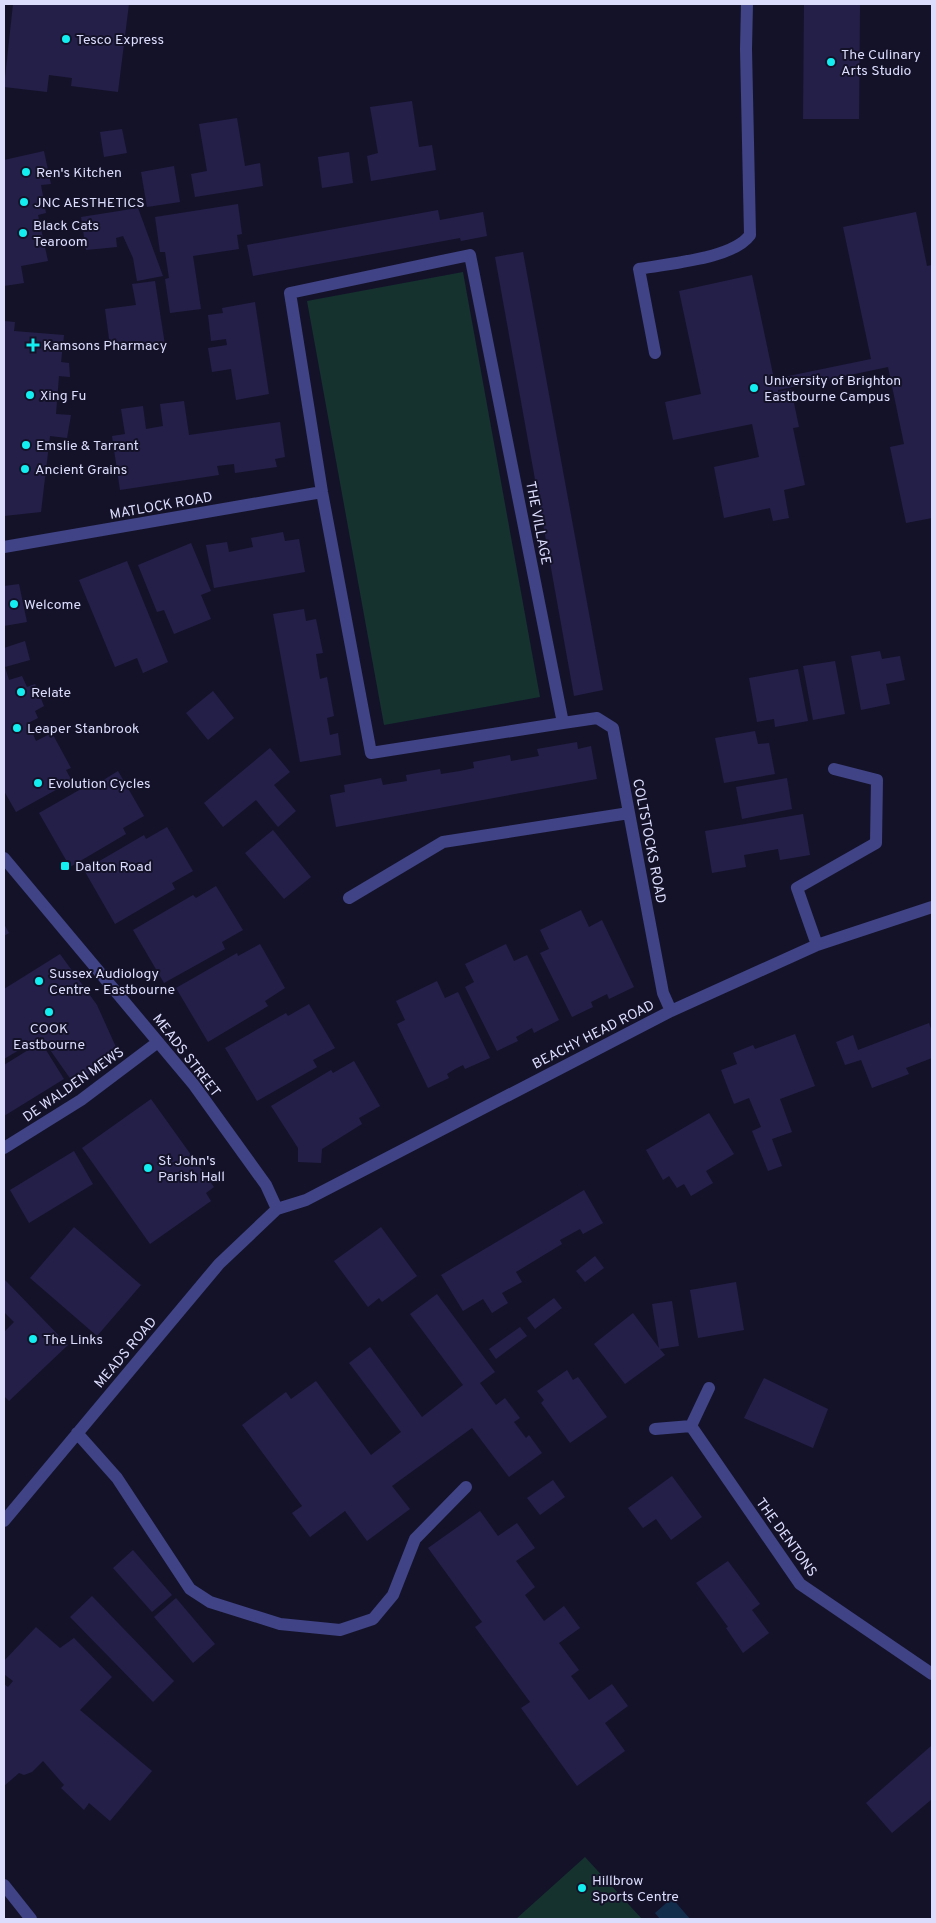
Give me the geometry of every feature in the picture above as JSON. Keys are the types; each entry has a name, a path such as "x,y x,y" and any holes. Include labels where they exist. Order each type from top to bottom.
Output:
{"street":[{"path":"655,353 639,269 730,251 744,244 750,235 746,49 747,4"},
{"name":"THE VILLAGE","path":"470,255 563,723 370,753 322,492 290,293 470,255"},
{"name":"MATLOCK ROAD","path":"4,547 322,492"},
{"name":"COLTSTOCKS ROAD","path":"563,723 597,718 613,728 663,993 671,1011"},
{"path":"817,944 797,888 876,842 877,780 834,769"},
{"path":"349,898 442,842 629,813"},
{"name":"MEADS STREET","path":"4,858 194,1085 266,1185 277,1209"},
{"name":"BEACHY HEAD ROAD","path":"277,1209 306,1200 671,1011 817,944 932,907"},
{"name":"DE WALDEN MEWS","path":"4,1148 81,1100 158,1042"},
{"name":"MEADS ROAD","path":"4,1521 219,1264 277,1209"},
{"path":"655,1429 691,1426 709,1388"},
{"name":"THE DENTONS","path":"691,1426 800,1584 932,1674"},
{"path":"77,1433 118,1478 190,1588 210,1602 280,1624 340,1630 374,1619 393,1595 415,1539 466,1487"},
{"path":"4,1885 31,1919"}],"green space":[{"path":"463,272 540,697 384,725 307,301"},
{"name":"Hillbrow Sports Centre","path":"585,1857 642,1919 516,1919"}],"water":[{"path":"672,1898 690,1919 660,1919 655,1913"}],"building":[{"name":"Tesco Express","path":"13,4 129,4 118,92 71,86 72,78 49,75 47,92 4,87"},
{"name":"The Culinary Arts Studio","path":"804,4 860,4 859,119 803,119"},
{"path":"412,101 419,147 432,145 436,170 371,181 367,156 378,153 370,107"},
{"path":"237,118 245,166 260,163 263,186 195,197 191,174 207,171 199,124"},
{"path":"122,129 127,153 104,157 100,132"},
{"path":"44,151 51,184 41,185 46,213 38,215 48,261 21,266 24,283 4,286 4,160"},
{"path":"349,152 353,183 322,188 318,157"},
{"path":"174,166 180,202 147,207 141,172"},
{"path":"238,204 242,234 237,235 239,249 193,256 201,309 170,313 165,279 169,278 165,252 160,252 155,217"},
{"path":"138,208 163,276 137,281 133,258 123,236 116,238 117,247 86,250 81,217"},
{"path":"438,210 440,220 483,212 487,236 461,241 460,238 253,276 247,245"},
{"path":"916,212 927,266 932,265 932,518 906,523 890,447 904,444 888,367 778,390 778,392 791,389 799,427 793,428 805,485 784,490 789,518 773,521 770,508 724,518 714,467 759,457 752,424 673,440 665,402 701,394 679,291 752,275 774,379 871,359 843,227"},
{"path":"523,252 603,690 574,696 495,257"},
{"path":"155,281 165,345 142,348 141,341 110,346 105,309 136,305 132,284"},
{"path":"255,302 269,394 236,400 231,369 212,372 208,348 227,345 226,339 211,341 208,315 223,313 222,308"},
{"path":"4,321 15,322 14,331 64,335 61,362 69,363 70,377 59,376 56,414 71,415 67,438 50,436 41,512 4,516"},
{"path":"184,401 189,435 280,422 285,457 275,459 277,467 235,473 234,464 217,466 219,475 120,490 112,436 125,434 121,409 143,406 146,429 163,426 160,404"},
{"path":"283,532 285,541 299,539 305,572 214,588 206,545 227,542 229,552 253,547 251,538"},
{"path":"191,543 211,591 201,595 211,619 174,634 164,610 157,612 138,565"},
{"path":"127,561 168,662 143,673 137,658 115,667 79,580"},
{"name":"Welcome","path":"19,584 27,622 4,626 4,586"},
{"path":"304,609 306,621 316,619 323,653 316,654 320,679 327,677 334,716 327,718 330,735 338,733 341,755 300,762 273,614"},
{"path":"25,641 30,660 5,667 9,680 22,676 27,687 35,684 44,706 35,711 38,718 28,723 36,741 52,733 71,768 66,770 72,781 16,812 4,791 4,648"},
{"path":"880,651 882,659 900,656 905,680 886,684 890,704 861,710 851,656"},
{"path":"835,661 845,714 813,720 803,666"},
{"path":"798,669 808,721 775,727 774,719 757,722 749,678"},
{"path":"213,691 234,718 208,740 186,713"},
{"path":"755,731 758,744 769,743 775,774 724,783 715,738"},
{"path":"577,742 578,749 591,746 597,779 336,827 330,795 345,792 344,785 381,778 383,785 407,781 406,775 440,769 441,774 460,771 474,768 473,762 510,755 511,761 539,756 537,749"},
{"path":"270,748 290,772 274,785 296,811 278,827 256,800 223,827 204,803"},
{"path":"118,771 144,816 123,828 126,834 70,867 39,813 95,781 97,784"},
{"path":"787,778 792,809 742,819 736,787"},
{"path":"803,814 810,855 780,860 778,849 744,855 746,867 712,873 705,831"},
{"path":"167,827 193,871 172,883 175,889 115,924 84,870 144,835 146,839"},
{"path":"273,830 311,877 284,899 245,853"},
{"path":"216,886 243,930 222,942 225,949 164,983 133,930 193,895 196,898"},
{"path":"581,910 589,927 602,920 634,987 609,999 607,994 591,1002 593,1007 572,1017 540,953 549,949 540,930"},
{"path":"4,924 9,933 4,936"},
{"path":"260,944 285,988 265,1001 268,1006 208,1042 176,988 237,953 238,956"},
{"path":"506,944 514,961 527,955 559,1020 534,1033 532,1028 516,1037 518,1041 497,1051 465,987 474,982 465,964"},
{"path":"60,954 97,1005 120,1056 74,1084 41,1037 4,1059 4,989"},
{"path":"437,981 445,998 458,992 490,1058 465,1069 463,1065 447,1074 449,1078 428,1088 397,1024 405,1020 396,1001"},
{"path":"309,1004 335,1048 313,1060 317,1067 257,1101 225,1048 286,1013 288,1016"},
{"path":"929,1023 932,1032 932,1058 906,1068 909,1074 872,1088 861,1060 845,1065 836,1042 853,1035 858,1050"},
{"path":"795,1034 815,1086 780,1099 792,1132 772,1139 782,1166 768,1171 752,1131 761,1127 749,1098 734,1104 721,1070 737,1064 733,1053 753,1045 755,1049"},
{"path":"41,1042 64,1079 4,1116 4,1065"},
{"path":"354,1061 380,1106 359,1118 362,1124 322,1149 321,1163 298,1162 298,1148 271,1106 331,1070 333,1073"},
{"name":"St John's Parish Hall","path":"151,1099 214,1187 206,1193 211,1201 150,1244 82,1148"},
{"path":"709,1113 734,1154 706,1171 713,1183 691,1196 684,1184 677,1188 669,1176 663,1180 646,1150"},
{"path":"74,1151 93,1184 29,1223 10,1190"},
{"path":"584,1190 603,1223 583,1234 580,1229 560,1240 562,1244 516,1272 522,1282 502,1293 508,1303 492,1313 483,1299 463,1311 441,1275"},
{"path":"74,1227 141,1285 97,1336 30,1278"},
{"path":"381,1227 417,1276 382,1302 379,1298 368,1307 334,1261"},
{"path":"595,1256 604,1268 585,1282 576,1271"},
{"name":"The Links","path":"4,1279 68,1345 9,1401 4,1396 4,1332 14,1322 4,1312"},
{"path":"736,1282 744,1330 698,1338 690,1290"},
{"path":"437,1294 495,1372 480,1383 496,1405 505,1398 520,1418 514,1422 526,1438 529,1435 542,1453 509,1477 472,1428 392,1486 410,1509 367,1541 345,1511 310,1537 292,1513 302,1506 242,1425 286,1392 291,1399 316,1381 371,1455 401,1432 349,1363 370,1347 422,1417 463,1385 410,1314"},
{"path":"554,1298 562,1308 535,1329 527,1318"},
{"path":"672,1301 679,1346 660,1349 665,1355 625,1384 594,1344 633,1313 659,1348 652,1304"},
{"path":"520,1327 527,1336 496,1359 489,1349"},
{"path":"567,1370 573,1380 578,1377 607,1417 570,1443 541,1403 544,1400 537,1391"},
{"path":"764,1378 828,1409 813,1448 744,1418"},
{"path":"672,1476 702,1517 671,1540 656,1519 643,1528 628,1508"},
{"path":"553,1480 565,1497 540,1515 527,1498"},
{"path":"480,1511 498,1536 517,1523 535,1548 516,1561 535,1587 525,1595 544,1621 564,1606 580,1628 559,1643 579,1670 571,1676 589,1700 612,1684 628,1706 605,1723 625,1751 577,1786 521,1708 530,1702 475,1627 482,1622 428,1548"},
{"path":"133,1550 172,1595 152,1612 113,1568"},
{"path":"728,1561 760,1604 752,1610 769,1633 743,1653 726,1628 728,1627 696,1583"},
{"path":"92,1596 174,1681 153,1702 70,1617"},
{"path":"176,1598 215,1644 193,1663 154,1617"},
{"path":"36,1627 60,1648 74,1638 112,1677 80,1710 152,1771 110,1821 89,1803 84,1810 61,1788 64,1785 43,1761 32,1772 24,1775 19,1773 4,1786 4,1684 8,1687 13,1681 5,1675 4,1661"},
{"path":"931,1746 932,1799 892,1833 866,1803"}],"place":[{"name":"Tesco Express","path":"66,39"},
{"name":"The Culinary Arts Studio","path":"831,62"},
{"name":"Ren's Kitchen","path":"26,172"},
{"name":"JNC AESTHETICS","path":"24,202"},
{"name":"Black Cats Tearoom","path":"23,233"},
{"name":"Kamsons Pharmacy","path":"33,345"},
{"name":"University of Brighton Eastbourne Campus","path":"754,388"},
{"name":"Xing Fu","path":"30,395"},
{"name":"Emslie & Tarrant","path":"26,445"},
{"name":"Ancient Grains","path":"25,469"},
{"name":"Welcome","path":"14,604"},
{"name":"Relate","path":"21,692"},
{"name":"Leaper Stanbrook","path":"17,728"},
{"name":"Evolution Cycles","path":"38,783"},
{"name":"Dalton Road","path":"65,866"},
{"name":"Sussex Audiology Centre - Eastbourne","path":"39,981"},
{"name":"COOK Eastbourne","path":"49,1012"},
{"name":"St John's Parish Hall","path":"148,1168"},
{"name":"The Links","path":"33,1339"},
{"name":"Hillbrow Sports Centre","path":"582,1888"}]}
